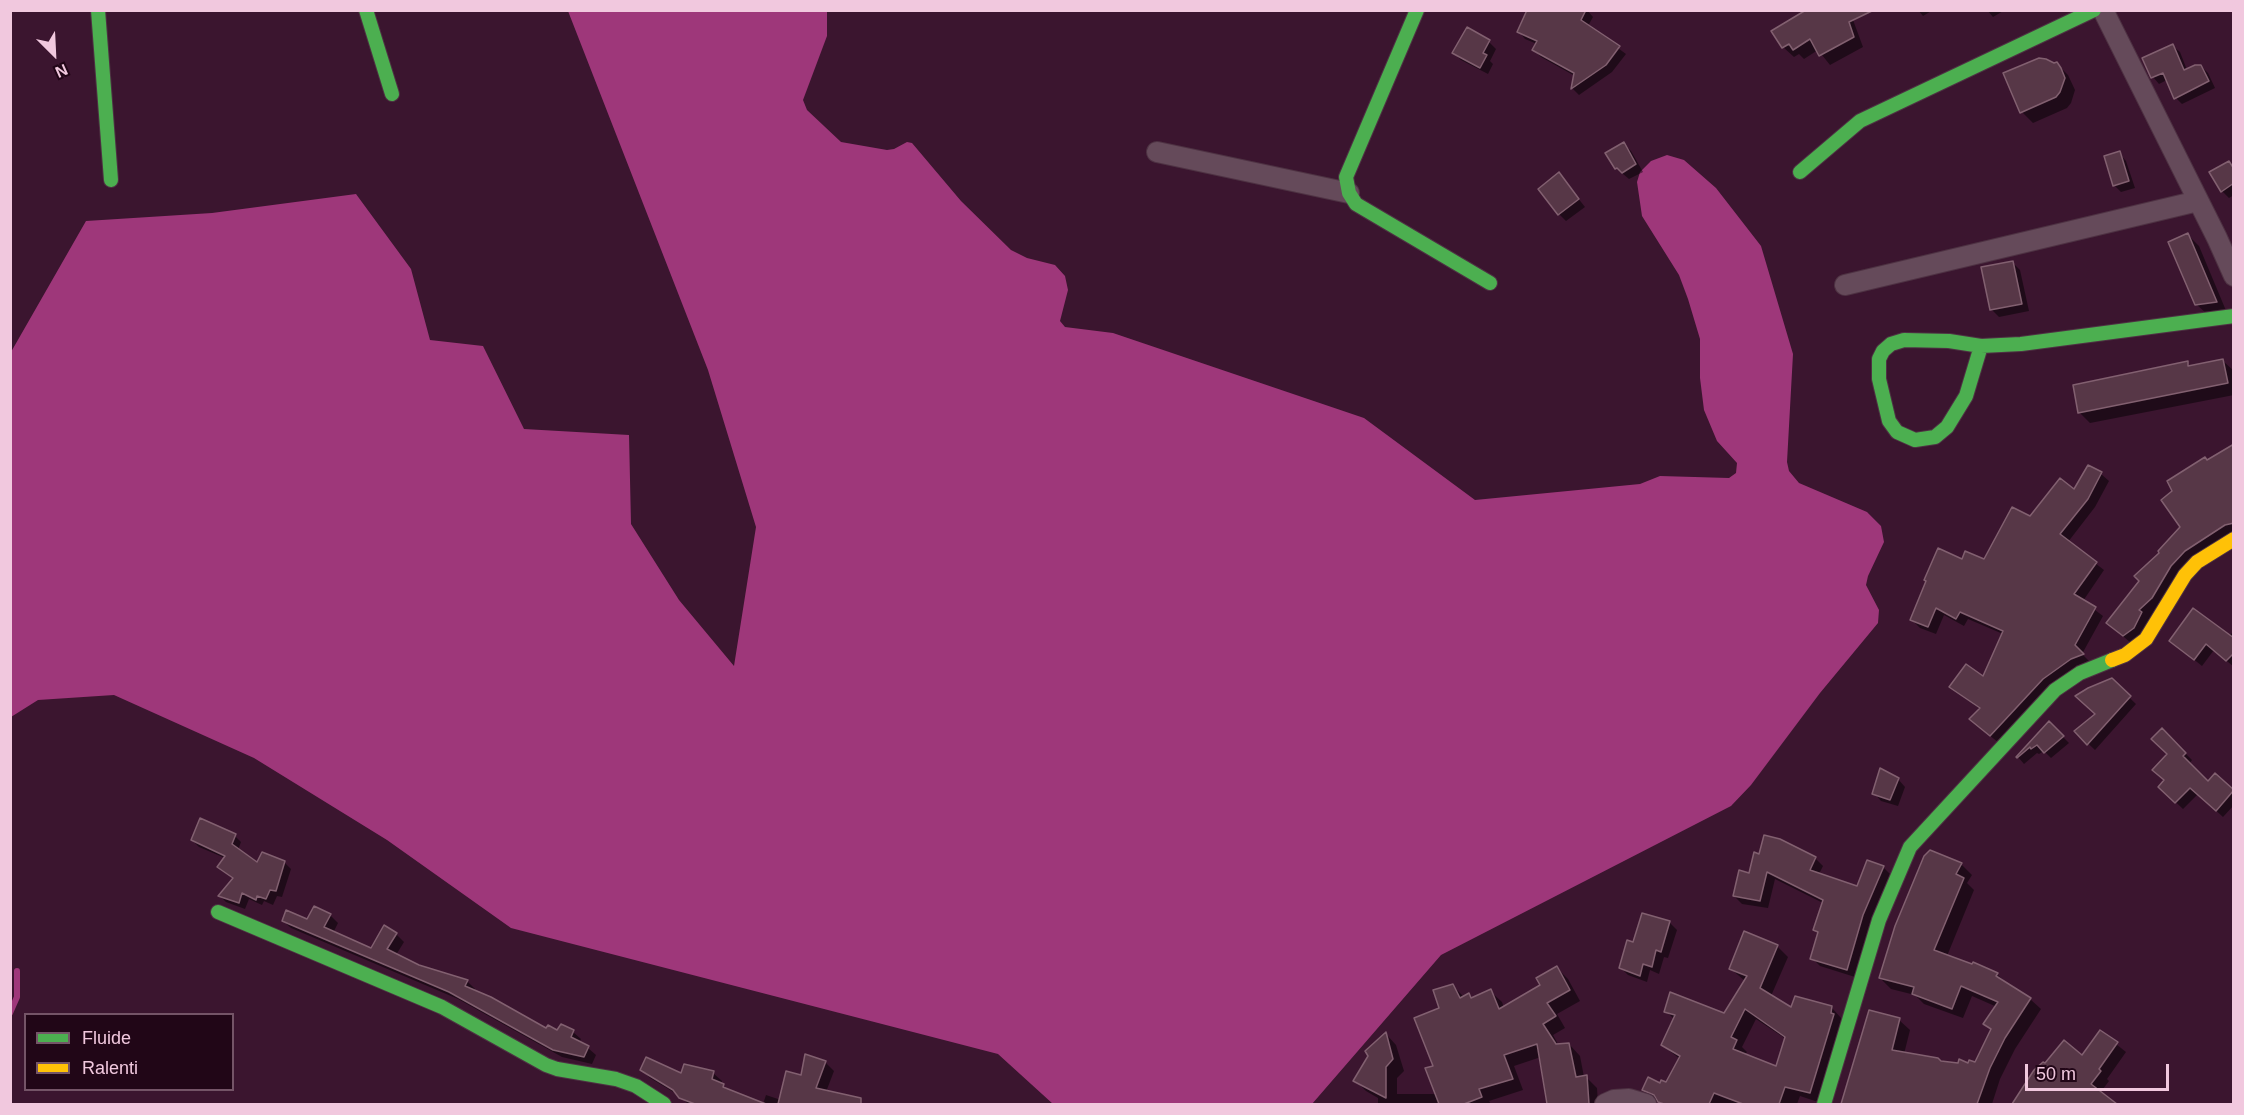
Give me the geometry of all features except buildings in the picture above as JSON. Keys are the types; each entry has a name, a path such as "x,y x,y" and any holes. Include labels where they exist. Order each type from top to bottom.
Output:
{"street":[{"path":"98,10 111,180"},
{"path":"366,10 392,94"},
{"path":"1417,10 1346,177 1349,193 1356,204 1490,283"},
{"path":"1800,172 1860,121 2094,10"},
{"path":"2103,10 2234,276"},
{"path":"1157,152 1349,193"},
{"path":"1845,285 2198,201"},
{"path":"1981,346 1966,396 1947,426 1935,437 1915,440 1897,432 1889,421 1879,379 1879,359 1882,351 1891,344 1904,340 1949,341 1981,346 2021,344 2234,316"},
{"path":"1824,1104 1879,920 1910,847 2055,690 2080,673 2125,655 2146,639 2185,575 2197,562 2234,539"},
{"path":"219,912 442,1006 546,1065 556,1069 616,1079 636,1086 664,1104"},
{"path":"1605,1104 1614,1100 1629,1099 1646,1104"}],"shaded area":[{"path":"568,11 827,11 827,36 803,100 807,110 841,142 887,150 907,142 912,143 961,201 1011,250 1027,258 1055,265 1065,276 1068,290 1060,321 1065,327 1113,333 1364,418 1475,500 1640,484 1660,476 1729,478 1736,473 1737,463 1717,441 1704,410 1700,378 1700,339 1688,299 1679,275 1642,216 1637,182 1640,172 1651,161 1667,155 1684,160 1716,188 1761,246 1793,354 1787,462 1789,471 1799,483 1867,512 1881,526 1884,542 1866,585 1879,610 1878,623 1820,693 1751,785 1731,806 1441,955 1312,1104 1053,1104 998,1054 511,928 387,840 254,758 114,695 38,700 11,717 11,352 86,221 212,213 356,194 411,269 430,340 483,346 524,429 629,435 631,524 679,600 734,666 756,527 708,370"}],"waterway":[{"path":"10,1013 17,997 17,971"}],"traffic: fast":[{"path":"98,10 111,180"},
{"path":"366,10 392,94"},
{"path":"1417,10 1346,177 1349,193 1356,204 1490,283"},
{"path":"1800,172 1860,121 2094,10"},
{"path":"1981,346 1966,396 1947,427 1935,437 1915,440 1897,432 1889,421 1879,379 1879,359 1883,351 1891,344 1904,340 1949,341 1981,346 2021,344 2234,316"},
{"path":"1824,1104 1879,920 1910,847 2055,690 2080,673 2112,660"},
{"path":"218,912 442,1007 546,1065 616,1079 636,1086 664,1104"}],"traffic: slow":[{"path":"2112,660 2125,655 2146,639 2185,575 2197,562 2234,539"}]}
